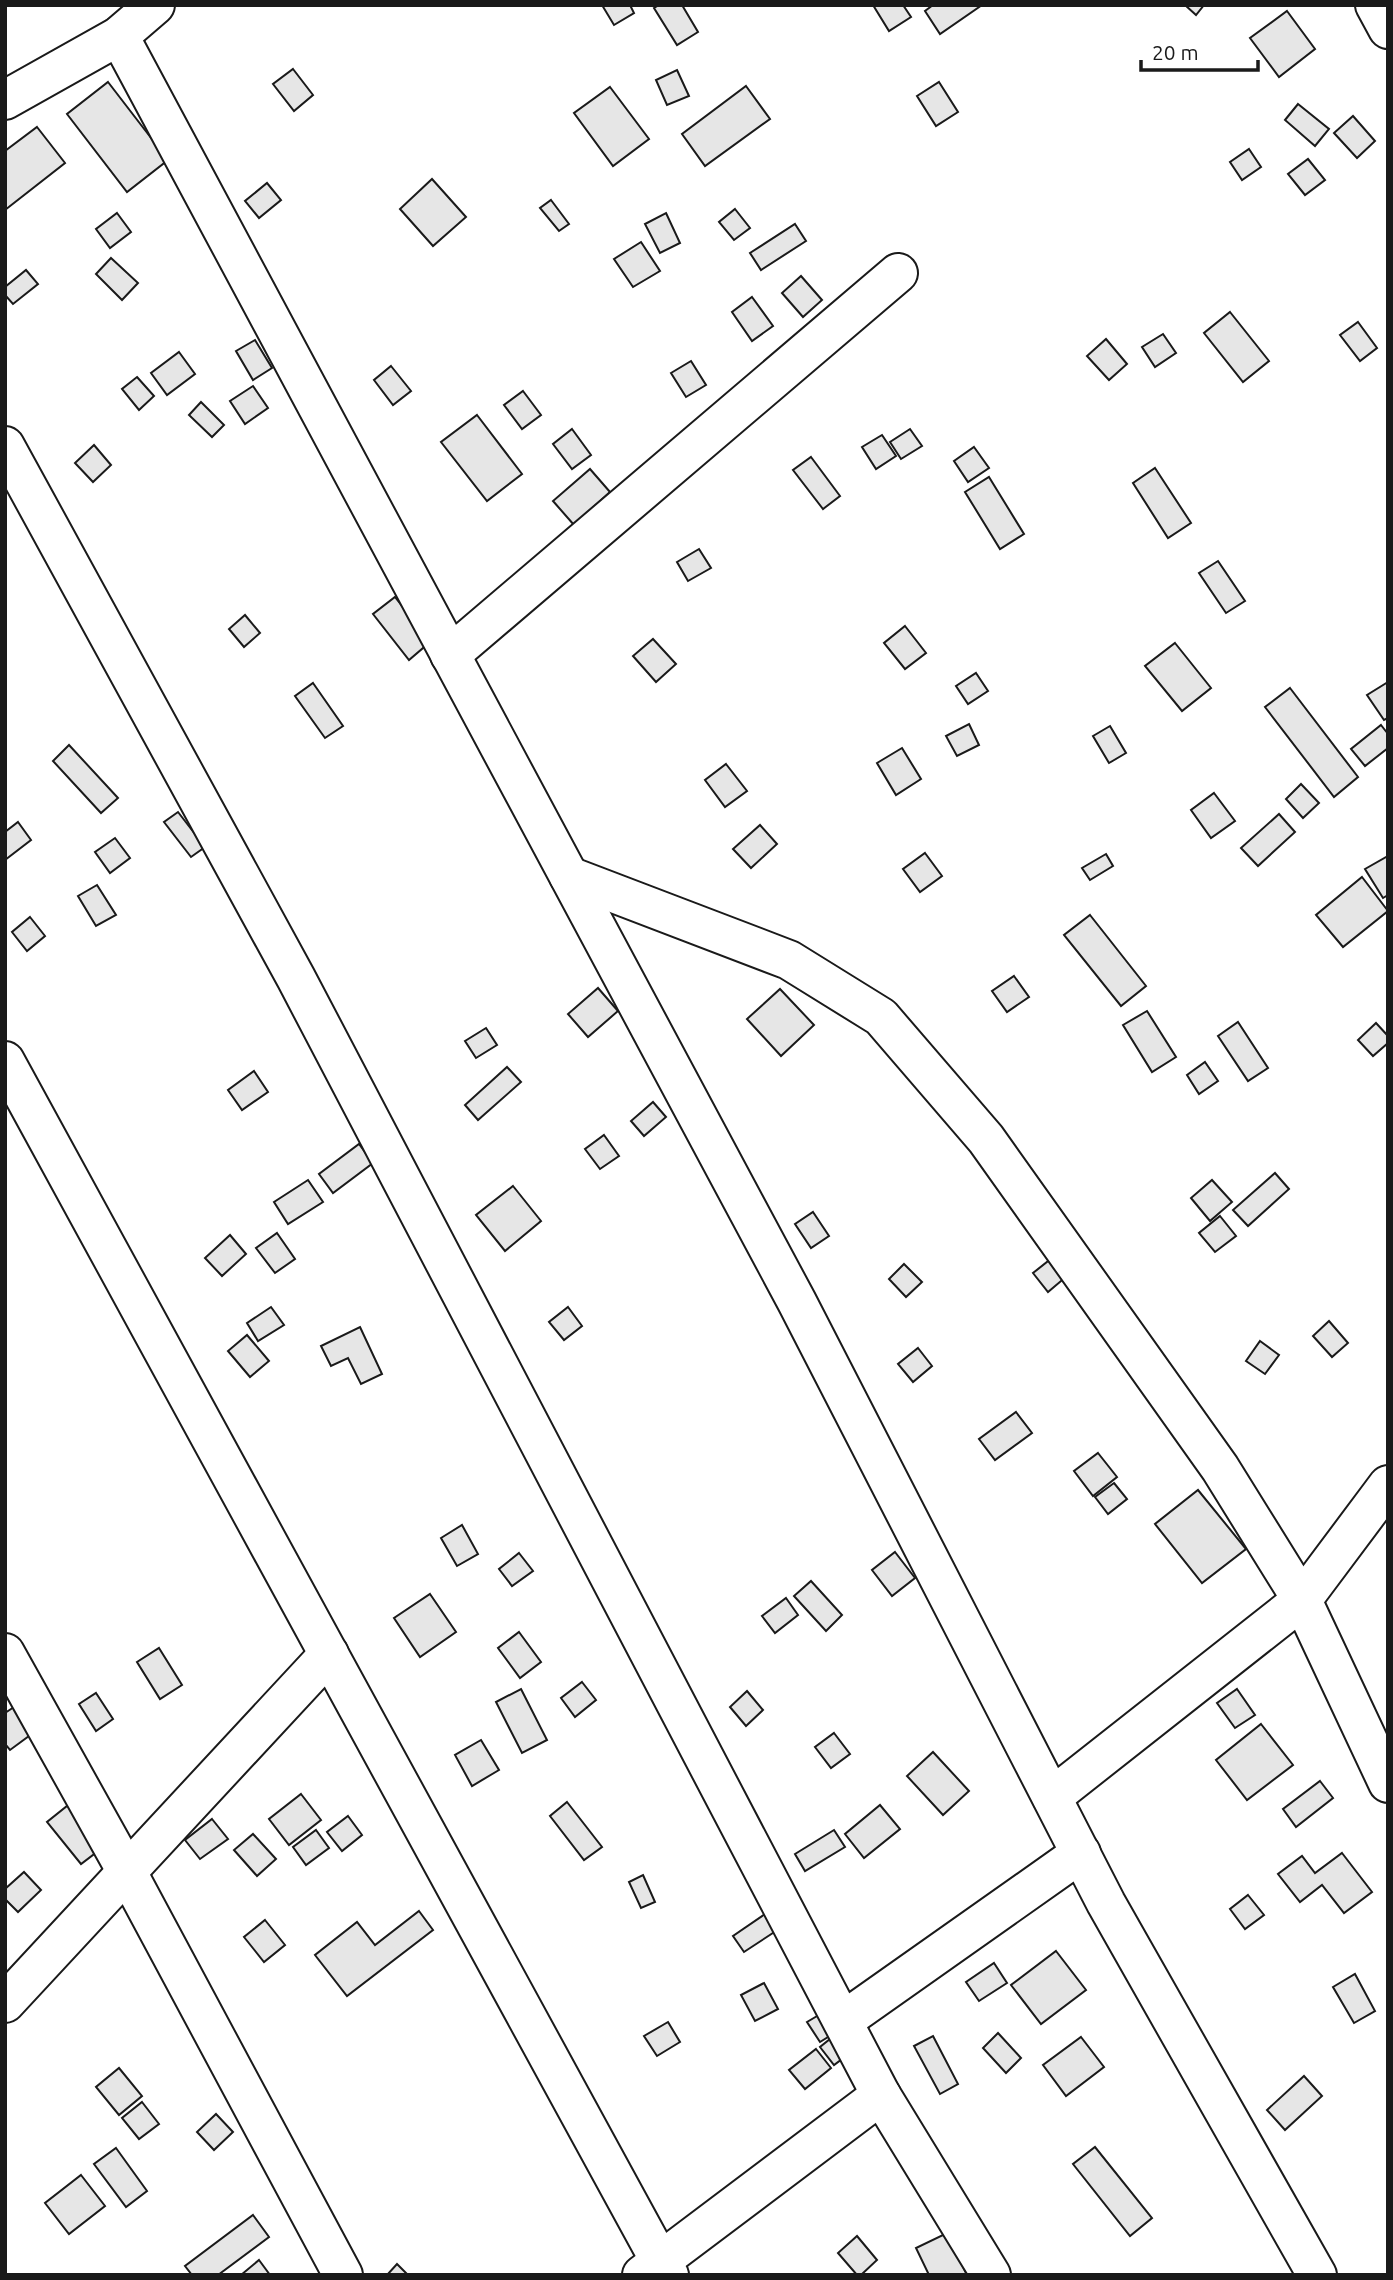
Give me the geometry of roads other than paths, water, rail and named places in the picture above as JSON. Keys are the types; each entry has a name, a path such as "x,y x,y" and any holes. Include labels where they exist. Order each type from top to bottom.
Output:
{"street":[{"path":"5,100 119,36 155,5"},
{"path":"1375,5 1388,29"},
{"path":"119,36 797,1302 1106,1903 1317,2275"},
{"path":"450,655 898,273"},
{"path":"5,446 296,978 881,2095 991,2275"},
{"path":"569,876 789,960 881,1017 986,1139 1220,1468 1302,1600 1388,1783"},
{"path":"5,1061 329,1654 657,2270 881,2095"},
{"path":"1052,1797 1302,1600 1388,1485"},
{"path":"5,1653 127,1872 343,2275"},
{"path":"5,2003 329,1654"},
{"path":"843,2021 1081,1853"}]}
